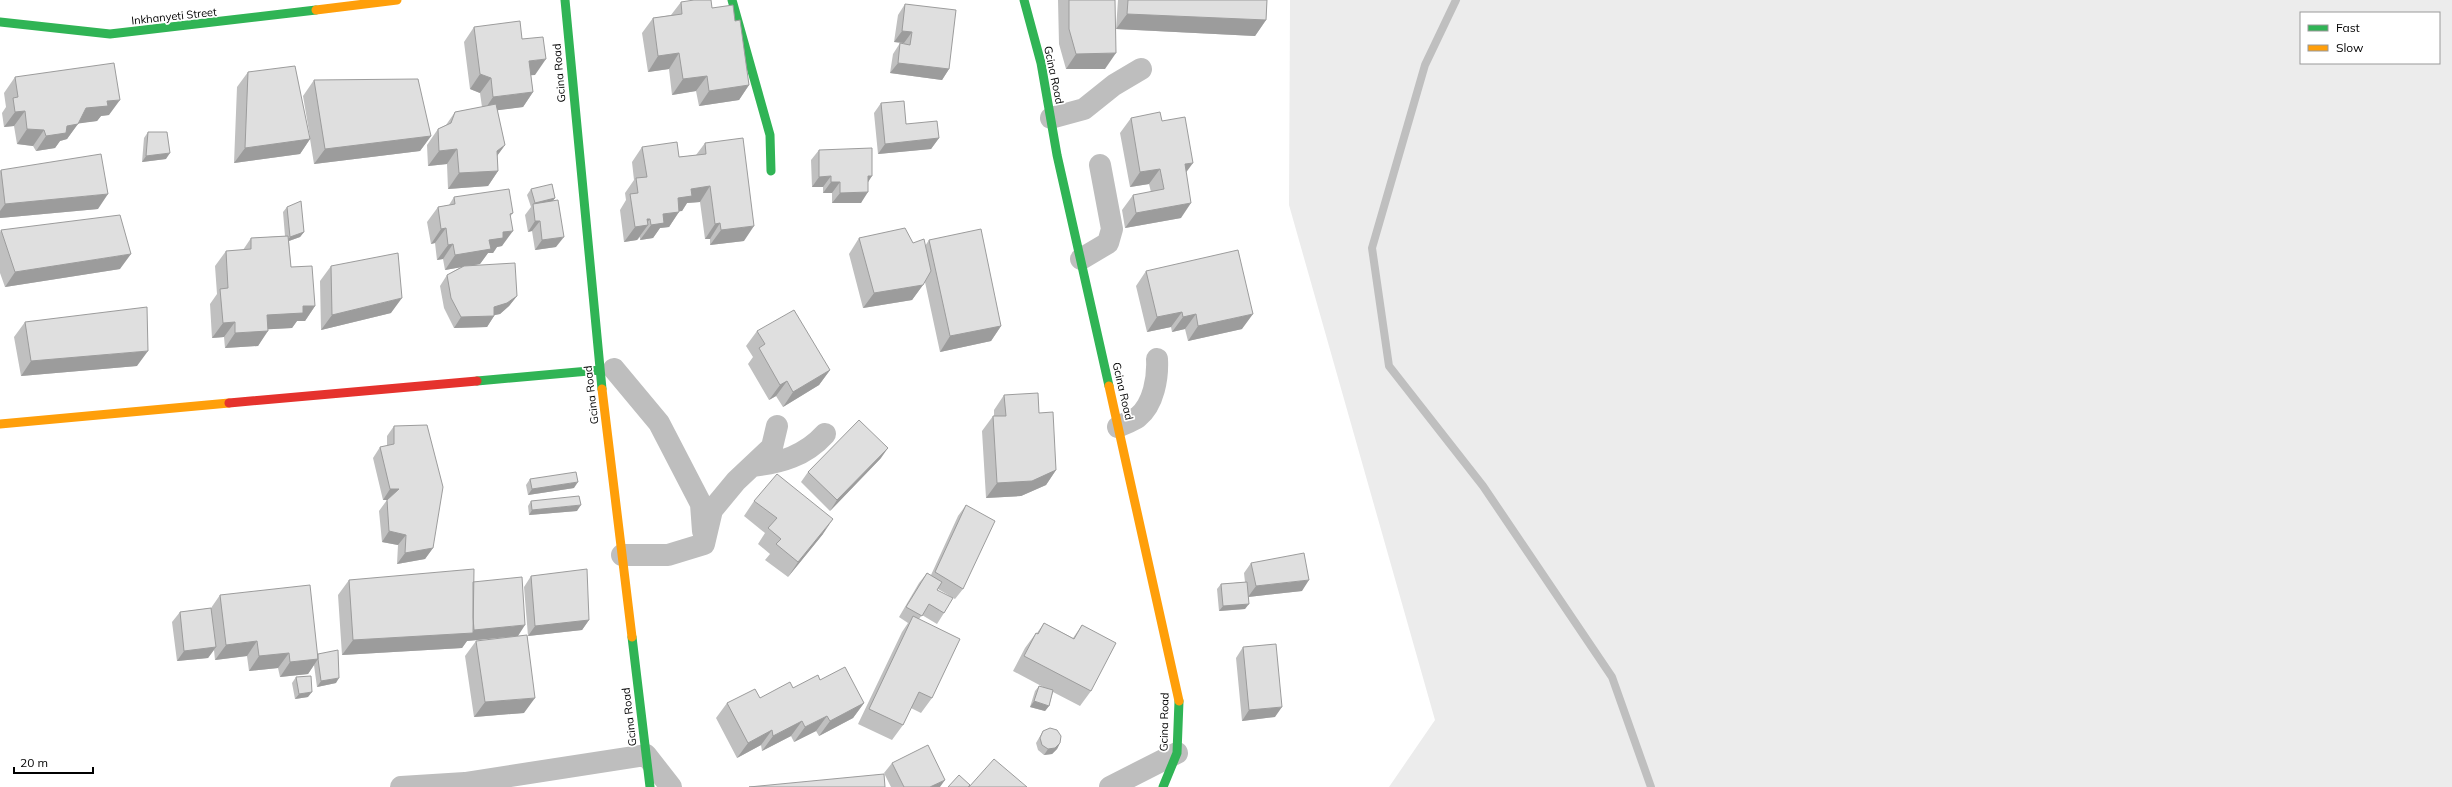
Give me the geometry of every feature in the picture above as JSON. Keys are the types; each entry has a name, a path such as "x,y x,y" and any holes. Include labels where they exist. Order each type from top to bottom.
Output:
{"street":[{"name":"Inkhanyeti Street","path":"0,22 110,34 200,25 397,0"},
{"name":"Gcina Road","path":"565,0 607,369 622,555 650,787"},
{"path":"732,0 770,135 771,171"},
{"name":"Gcina Road","path":"1024,0 1041,63 1050,118 1179,697 1177,753 1163,787"},
{"path":"1050,118 1084,108 1114,85 1142,69"},
{"path":"1081,259 1108,243 1112,229 1100,165"},
{"path":"1118,427 1139,416 1152,396 1158,379 1157,359"},
{"path":"0,424 607,369 658,423 701,504 704,544"},
{"path":"704,544 712,510 752,466 772,447 777,426"},
{"path":"752,466 776,464 798,455 815,444 825,434"},
{"path":"622,555 668,555 704,544"},
{"path":"1110,787 1177,753"},
{"path":"401,787 465,783 646,755 671,787"}],"shaded area":[{"path":"1290,0 2452,0 2452,787 1389,787 1435,720 1289,205"}],"building":[{"path":"711,0 712,8 733,5 735,21 740,20 749,85 709,91 707,76 683,79 679,53 658,56 653,18 682,14 681,2"},
{"path":"1069,0 1115,0 1116,53 1076,54 1069,29"},
{"path":"1128,0 1267,0 1266,20 1127,14"},
{"path":"905,4 956,10 949,69 898,63 900,43 910,45 912,32 902,31"},
{"path":"520,21 522,39 543,37 546,59 529,61 533,92 493,97 491,78 480,74 474,27"},
{"path":"114,63 120,100 107,101 108,106 86,108 78,124 67,126 66,133 46,136 44,130 27,129 25,111 15,112 13,98 18,97 15,77"},
{"path":"295,66 310,139 245,148 248,72"},
{"path":"418,79 431,136 325,149 314,80"},
{"path":"904,101 906,124 937,121 939,138 885,144 881,103"},
{"path":"496,104 505,145 497,151 498,171 459,173 457,149 439,151 438,129 451,123 455,112"},
{"path":"1160,112 1162,121 1185,117 1193,163 1185,164 1191,203 1136,213 1133,195 1164,189 1160,169 1140,172 1131,118"},
{"path":"148,132 167,132 170,153 146,156"},
{"path":"743,138 754,226 721,230 720,223 715,224 710,186 691,189 692,196 678,198 679,212 663,214 664,223 651,225 650,219 647,219 648,225 635,227 630,194 638,193 636,178 647,177 642,147 677,142 679,157 706,154 705,143"},
{"path":"872,148 872,176 868,176 868,192 840,193 840,182 831,182 831,176 819,177 819,150"},
{"path":"101,154 108,194 5,204 1,170"},
{"path":"552,184 555,198 535,203 531,189"},
{"path":"509,189 513,213 510,214 513,231 503,232 503,238 489,240 491,249 455,255 453,244 448,245 446,228 441,229 438,207 455,204 454,197"},
{"path":"558,200 564,237 542,240 540,221 535,221 533,204"},
{"path":"301,201 304,232 290,237 287,207"},
{"path":"120,215 131,254 15,272 1,230"},
{"path":"905,228 913,243 924,239 931,271 923,285 874,293 859,238"},
{"path":"981,229 1001,326 950,336 929,240"},
{"path":"288,236 291,267 312,266 315,306 303,306 303,313 267,315 268,331 235,333 235,322 223,323 220,289 228,288 226,251 251,249 251,238"},
{"path":"1238,250 1253,314 1198,326 1196,314 1183,317 1182,312 1157,317 1146,271"},
{"path":"398,253 402,298 332,315 331,266"},
{"path":"515,263 517,296 507,303 494,307 494,316 461,317 451,298 447,275 464,266"},
{"path":"147,307 148,351 31,361 25,322"},
{"path":"794,310 830,370 793,392 787,381 780,385 759,348 765,344 757,331"},
{"path":"1038,393 1039,413 1053,412 1056,470 1032,481 997,483 993,416 1006,416 1004,395"},
{"path":"859,420 888,448 837,500 808,472"},
{"path":"427,425 443,487 433,548 405,553 406,535 389,531 387,500 399,489 390,489 380,447 394,444 394,426"},
{"path":"576,472 578,482 532,489 530,479"},
{"path":"777,474 833,519 798,562 776,544 781,539 768,528 777,518 754,501"},
{"path":"579,496 581,505 532,510 531,501"},
{"path":"966,505 995,521 963,589 935,572"},
{"path":"1304,553 1309,580 1256,586 1251,563"},
{"path":"474,569 473,633 353,640 349,580"},
{"path":"587,569 589,620 535,626 531,576"},
{"path":"927,573 942,582 937,590 953,598 944,613 929,604 922,616 906,607"},
{"path":"522,577 525,625 474,630 473,582"},
{"path":"1247,582 1249,604 1223,606 1221,584"},
{"path":"310,585 318,659 290,662 289,653 259,656 257,641 226,645 220,595"},
{"path":"211,608 216,647 184,651 180,612"},
{"path":"913,616 960,639 932,698 919,692 903,725 869,709"},
{"path":"1044,623 1074,639 1082,625 1116,643 1091,691 1024,656 1036,633 1038,634"},
{"path":"527,635 535,698 485,702 476,641"},
{"path":"1276,644 1282,707 1249,710 1243,647"},
{"path":"338,650 339,678 321,681 318,654"},
{"path":"845,667 864,703 830,721 827,716 805,727 802,721 773,736 772,730 748,743 727,703 755,689 760,698 790,682 793,688 818,675 820,680"},
{"path":"311,676 312,692 299,694 296,677"},
{"path":"1039,686 1053,690 1049,706 1034,701"},
{"path":"1050,728 1057,730 1061,736 1060,743 1055,748 1048,749 1042,745 1040,738 1043,731"},
{"path":"928,745 945,780 930,787 904,787 892,763"},
{"path":"994,759 1027,787 969,787"},
{"path":"884,774 885,787 749,787"},
{"path":"959,775 970,785 968,787 948,787"}],"waterway":[{"path":"1456,0 1425,65 1372,248 1389,366 1483,486 1612,677 1651,787"}],"traffic: fast":[{"path":"565,0 602,389"},
{"path":"732,0 770,135 771,171"},
{"path":"1024,0 1041,63 1057,155 1109,386"},
{"path":"0,22 110,34 316,10"},
{"path":"477,381 600,370"},
{"path":"632,637 650,787"},
{"path":"1163,787 1177,753 1179,701"}],"traffic: slow":[{"path":"316,10 397,0"},
{"path":"1109,386 1179,701"},
{"path":"602,389 632,637"},
{"path":"0,424 229,403"}],"traffic: jam":[{"path":"229,403 477,381"}]}
